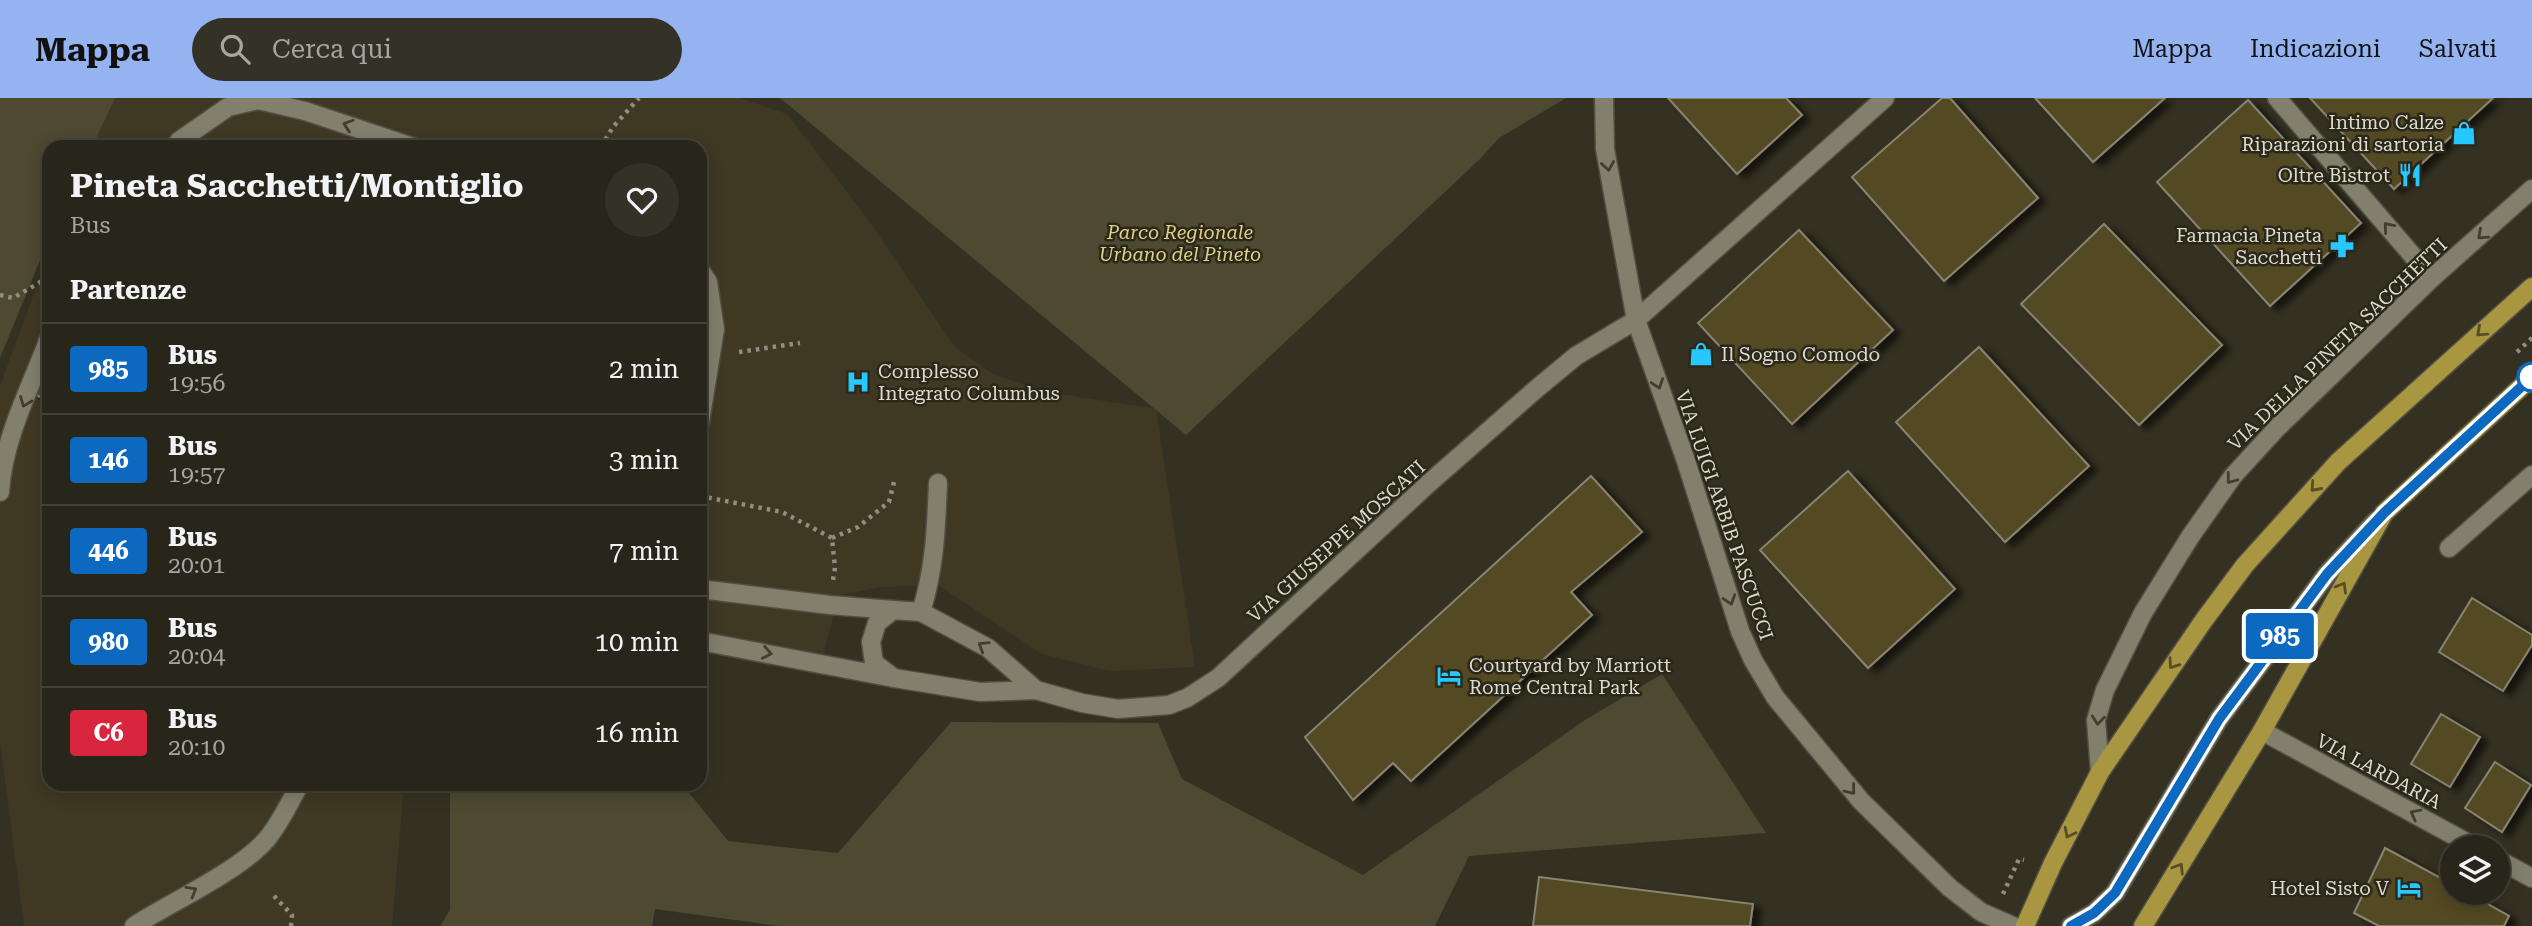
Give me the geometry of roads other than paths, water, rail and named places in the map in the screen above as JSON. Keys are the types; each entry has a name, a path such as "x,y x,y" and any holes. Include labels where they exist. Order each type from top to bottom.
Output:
{"main road":[{"path":"2025,926 2053,863 2100,772 2224,592 2308,494 2374,428 2532,287"},
{"path":"2143,926 2262,732 2384,513 2532,377"}],"street":[{"name":"VIA LUIGI ARBIB PASCUCCI","path":"1604,98 1605,149 1636,320 1686,461 1740,631 1753,660 1775,697 1861,801 1950,888 1981,912 2013,926"},
{"name":"VIA GIUSEPPE MOSCATI","path":"707,642 980,692 1036,690 1082,703 1118,709 1169,705 1204,689 1535,390 1576,356 1636,320 1885,98"},
{"path":"2277,98 2432,278"},
{"path":"180,140 228,107 258,100 305,111 392,140"},
{"name":"VIA DELLA PINETA SACCHETTI","path":"2100,772 2096,727 2101,701 2143,613 2190,537 2233,476 2254,452 2432,278 2532,189"},
{"path":"707,280 715,329 707,380"},
{"path":"0,492 9,445 42,357"},
{"path":"2449,548 2532,475"},
{"path":"921,612 936,550 938,483"},
{"path":"2071,926 2094,913 2115,893 2219,719 2327,574 2384,513"},
{"name":"VIA GIUSEPPE MOSCATI","path":"707,590 830,605 921,612 988,648 1036,690"},
{"path":"894,610 877,623 871,642 874,663 894,678"},
{"name":"VIA LARDARIA","path":"2262,732 2453,835"},
{"path":"134,926 255,851 276,827 296,791"},
{"path":"2510,866 2532,878"}],"place":[{"name":"Intimo Calze Riparazioni di sartoria","path":"2464,133"},
{"name":"Oltre Bistrot","path":"2410,175"},
{"name":"Farmacia Pineta Sacchetti","path":"2342,246"},
{"name":"Il Sogno Comodo","path":"1701,354"},
{"name":"Complesso Integrato Columbus","path":"858,382"},
{"name":"Courtyard by Marriott Rome Central Park","path":"1449,676"},
{"name":"Hotel Sisto V","path":"2409,888"}],"park label":[{"name":"Parco Regionale Urbano del Pineto","path":"1180,243"}]}
